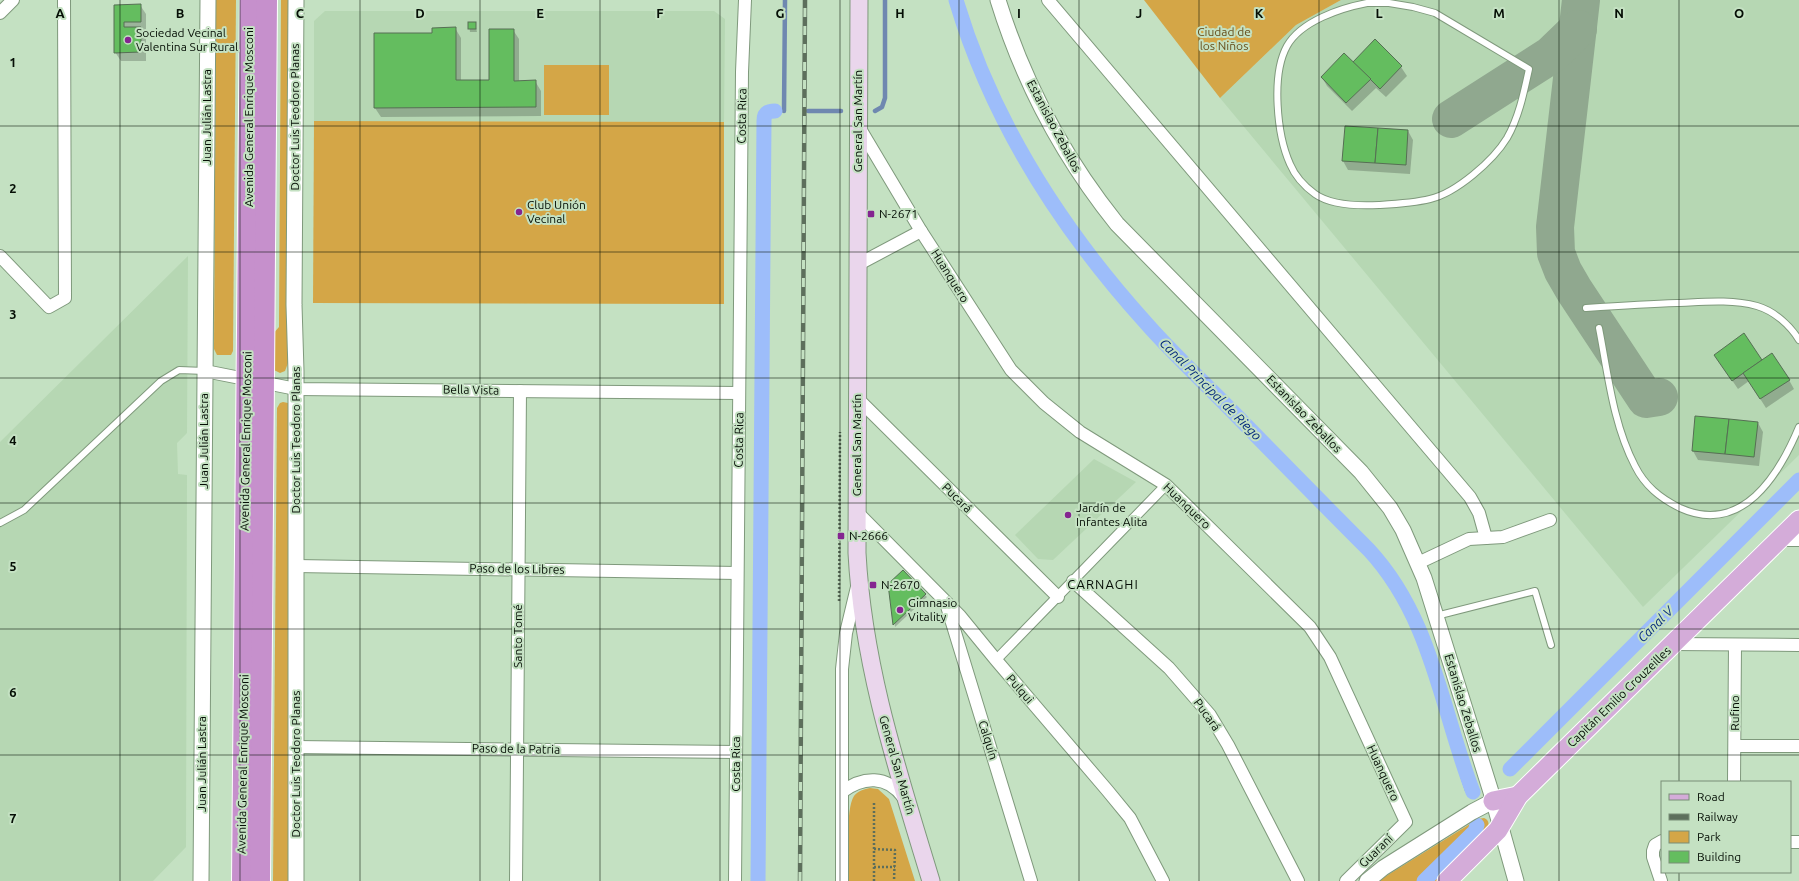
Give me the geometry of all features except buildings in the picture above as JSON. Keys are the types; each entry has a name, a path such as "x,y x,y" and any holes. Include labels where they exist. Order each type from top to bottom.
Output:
{"highway":[{"name":"Avenida General Enrique Mosconi","path":"250,0 260,881"},
{"name":"Avenida General Enrique Mosconi","path":"242,881 267,0"}],"main road":[{"name":"General San Martín","path":"858,0 857,512 859,582 865,634 872,673 907,802 931,881"},
{"name":"Capitán Emilio Crouzeilles","path":"1447,881 1500,827 1518,796 1799,520"},
{"path":"1493,801 1518,796"}],"street":[{"path":"0,13 13,0"},
{"path":"0,256 49,307 65,298 64,0"},
{"name":"Juan Julián Lastra","path":"201,881 208,0"},
{"name":"Doctor Luis Teodoro Planas","path":"296,0 294,305 296,389 296,881"},
{"name":"Costa Rica","path":"735,881 742,72 745,0"},
{"name":"Estanislao Zeballos","path":"998,0 1011,38 1050,122 1080,175 1098,200 1117,224 1360,472 1390,508 1403,530 1418,563 1436,616 1516,881"},
{"path":"1048,0 1470,497 1479,513 1486,538"},
{"name":"Huanquero","path":"858,126 921,231 1000,355 1026,385 1044,403 1080,432 1166,485 1298,615 1320,640 1330,657 1406,822"},
{"path":"858,265 921,231"},
{"name":"Bella Vista","path":"205,371 296,389 739,393"},
{"name":"Santo Tomé","path":"516,881 520,391"},
{"name":"Pucará","path":"857,398 1058,597"},
{"path":"996,660 1166,485"},
{"name":"Pulqui","path":"857,512 945,599 1130,818 1163,881"},
{"path":"1418,563 1469,539 1503,537 1550,520"},
{"path":"1779,540 1799,540"},
{"name":"Paso de los Libres","path":"296,566 738,573"},
{"path":"842,881 843,652 849,620 859,582"},
{"name":"Pucará","path":"1073,582 1169,668 1210,715 1228,745 1298,881"},
{"name":"Calquín","path":"945,599 1031,881"},
{"path":"1672,644 1799,645"},
{"name":"Rufino","path":"1734,781 1735,645"},
{"path":"1735,746 1799,746"},
{"name":"Paso de la Patria","path":"296,747 736,752"},
{"path":"842,792 859,782 876,780 893,785 907,802"},
{"path":"1367,881 1383,868 1472,812 1493,801"},
{"name":"Guaraní","path":"1346,881 1406,822"},
{"path":"1659,843 1653,851 1653,857 1661,881"}],"lane":[{"path":"1367,3 1389,3 1413,7 1435,13 1529,69 1520,107 1507,138 1484,165 1459,186 1431,199 1400,204 1343,204 1321,198 1314,193 1301,182 1290,164 1280,132 1278,89 1281,63 1287,46 1299,32 1326,15 1348,7 1367,3"},
{"path":"1586,308 1701,302 1738,302 1758,307 1774,315 1792,328 1799,340"},
{"path":"1599,328 1617,422 1624,444 1645,483 1667,502 1685,510 1710,514 1726,514 1741,508 1770,480 1790,448 1799,427"},
{"path":"0,523 24,510 161,381 179,370 205,371"},
{"path":"1436,616 1535,591 1551,645"}],"path":[{"path":"874,803 874,881"},
{"path":"874,849 894,850 894,881"},
{"path":"874,867 894,867"}],"shaded area":[{"path":"1341,0 1799,0 1799,455 1643,607 1220,98 1296,25"},
{"path":"325,11 714,11 725,19 724,122 314,121 314,21"},
{"path":"188,256 187,433 177,443 178,474 187,475 186,847 153,881 0,881 0,442"},
{"name":"Jardín de Infantes Alita","path":"1094,459 1136,482 1053,560 1038,559 1015,535"}],"green space":[{"path":"216,0 236,0 233,351 231,355 217,355 214,349"},
{"path":"281,0 290,0 288,363 285,371 280,373 274,370 272,335 279,327"},
{"name":"Ciudad de los Niños","path":"1144,0 1341,0 1296,25 1220,98"},
{"path":"544,65 609,65 609,115 544,115"},
{"name":"Club Unión Vecinal","path":"314,121 724,122 724,304 313,303"},
{"path":"280,403 288,403 289,405 289,881 273,881 277,408"},
{"path":"870,788 878,789 889,799 915,881 849,881 848,824 851,803 857,793"},
{"path":"1484,818 1487,820 1488,824 1487,832 1437,881 1378,881 1478,819"}],"waterway":[{"path":"784,111 785,0"},
{"path":"875,111 882,107 885,98 885,0"},
{"name":"Canal Principal de Riego","path":"956,0 971,45 989,88 1010,131 1058,212 1086,250 1115,287 1157,335 1369,550 1390,577 1407,605 1433,665 1473,792"},
{"path":"758,881 764,121 767,113 770,111 775,111"},
{"path":"808,111 841,111"},
{"name":"Canal V","path":"1510,769 1799,480"},
{"name":"Canal Principal de Riego","path":"1466,772 1463,778 1467,790"},
{"name":"Canal Principal de Riego","path":"1424,881 1475,831 1477,825"}],"taxiway":[{"path":"1581,0 1555,227 1556,253 1563,271 1574,290 1646,399 1659,397"},
{"path":"1451,119 1551,55 1578,29"}],"railway":[{"path":"800,881 805,0"}],"place":[{"name":"Sociedad Vecinal Valentina Sur Rural","path":"128,40"},
{"name":"Club Unión Vecinal","path":"519,212"},
{"name":"N-2671","path":"871,214"},
{"name":"Jardín de Infantes Alita","path":"1068,515"},
{"name":"N-2666","path":"841,536"},
{"name":"N-2670","path":"873,585"},
{"name":"Gimnasio Vitality","path":"900,610"}],"district":[{"name":"CARNAGHI","path":"1103,584"}]}
